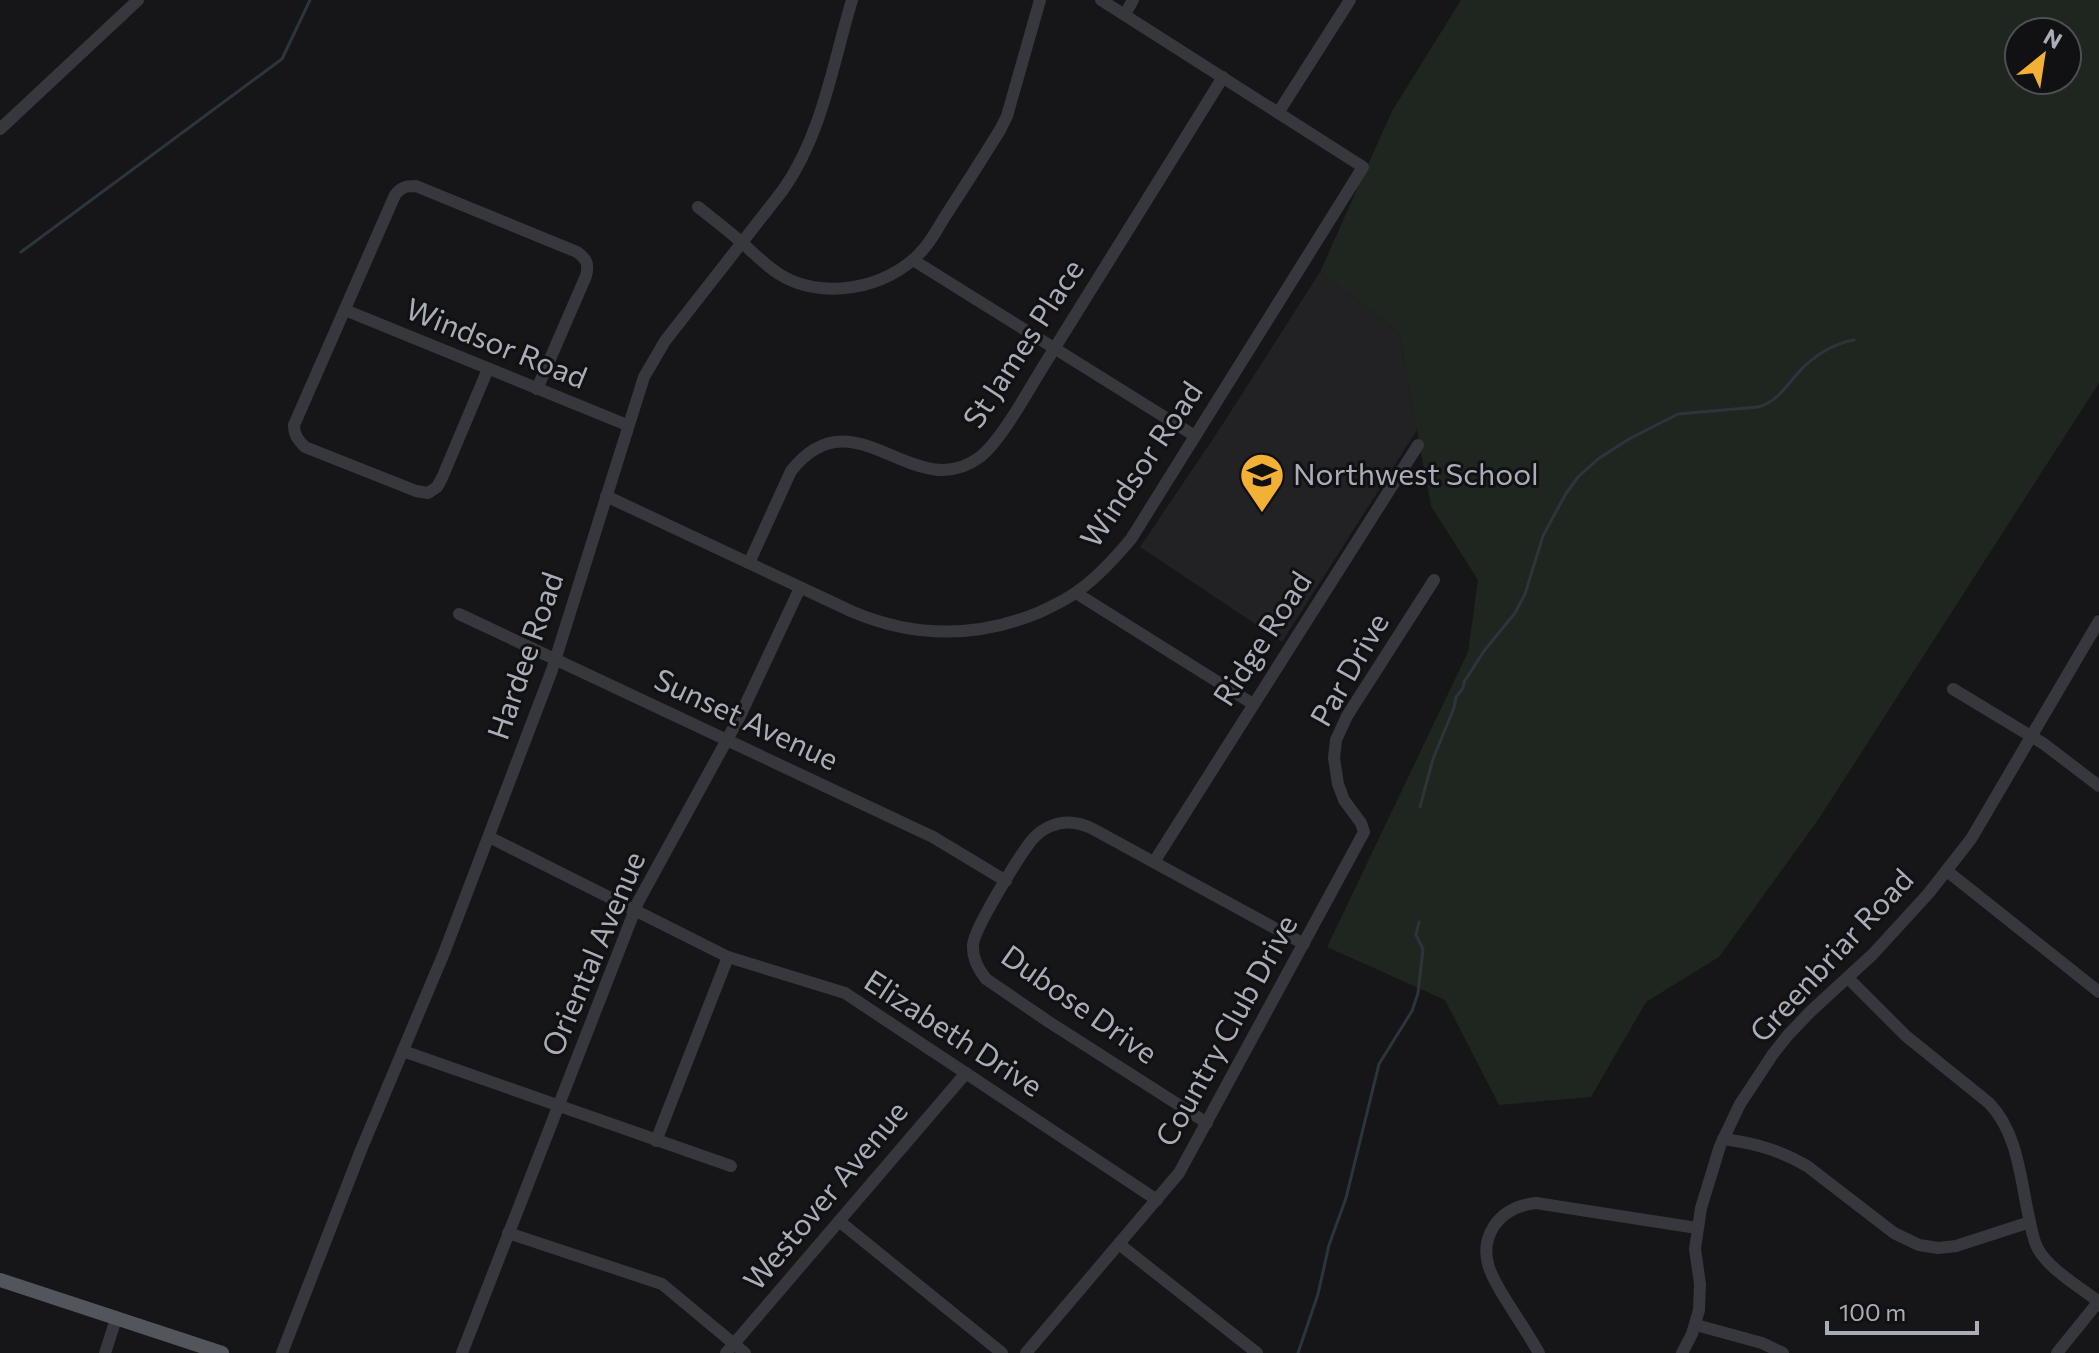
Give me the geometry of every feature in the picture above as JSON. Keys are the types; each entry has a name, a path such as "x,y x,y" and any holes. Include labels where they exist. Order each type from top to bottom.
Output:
{"main road":[{"path":"0,1280 222,1353"}],"street":[{"path":"0,129 138,0"},
{"name":"Hardee Road","path":"282,1353 489,837 556,660 640,387 653,358 787,183 819,115 852,0"},
{"path":"698,207 760,260 798,283 822,288 846,288 885,277 923,251 1000,130 1007,116 1040,0"},
{"path":"1101,0 1278,113 1350,0"},
{"path":"1125,14 1133,0"},
{"name":"St James Place","path":"749,563 791,471 808,454 830,444 855,442 932,470 969,464 990,448 1223,77"},
{"name":"Windsor Road","path":"606,496 800,588 872,620 900,628 964,632 1007,624 1076,593 1131,539 1363,167 1278,113"},
{"path":"488,369 442,478 437,487 428,493 305,447 294,431 395,195 401,188 416,186 586,258 589,266 586,276 537,389"},
{"path":"913,260 1195,436"},
{"name":"Windsor Road","path":"345,310 627,425"},
{"name":"Ridge Road","path":"1154,862 1418,445"},
{"name":"Par Drive","path":"1364,832 1338,784 1334,758 1336,740 1347,716 1434,580"},
{"name":"Oriental Avenue","path":"462,1353 634,911 728,740 800,588"},
{"path":"1076,593 1253,704"},
{"name":"Sunset Avenue","path":"459,614 933,837 1006,881"},
{"name":"Greenbriar Road","path":"1682,1353 1696,1325 1700,1297 1695,1261 1701,1208 1723,1139 1740,1104 1773,1054 1810,1012 1891,934 1947,871 1983,820 2099,621"},
{"path":"1953,689 2032,737 2099,786"},
{"name":"Dubose Drive","path":"1207,1123 986,979 974,955 974,935 978,927 1031,841 1039,833 1059,823 1081,823 1304,944"},
{"name":"Country Club Drive","path":"1026,1353 1179,1173 1364,832"},
{"name":"Elizabeth Drive","path":"489,837 728,957 845,993 1157,1200"},
{"path":"1947,871 2099,992"},
{"path":"656,1141 728,957"},
{"path":"1848,978 1906,1036 1989,1103 2000,1116 2012,1139 2035,1242 2046,1260 2099,1302 2057,1353"},
{"path":"403,1051 731,1166"},
{"name":"Westover Avenue","path":"730,1349 966,1073"},
{"path":"1723,1139 1751,1143 1794,1158 1894,1233 1919,1245 1938,1248 1956,1246 2030,1222"},
{"path":"1539,1353 1495,1284 1487,1262 1491,1231 1506,1213 1536,1203 1697,1228"},
{"path":"839,1221 1002,1353"},
{"path":"508,1233 662,1284 730,1349 745,1353"},
{"path":"1119,1244 1257,1353"},
{"path":"105,1353 116,1319"},
{"path":"1696,1325 1762,1343 1783,1353"}],"shaded area":[{"path":"1461,0 2099,0 2099,383 1818,820 1719,957 1646,1002 1591,1097 1499,1105 1445,1000 1327,947 1468,652 1478,580 1431,506 1399,333 1320,272 1392,111"},
{"path":"1320,272 1399,333 1417,430 1282,642 1140,547"}],"waterway":[{"path":"21,252 282,59 310,0"},
{"path":"1420,807 1433,759 1456,697 1484,651 1515,613 1525,594 1543,536 1578,477 1598,459 1629,439 1678,414 1764,405 1816,357 1830,348 1854,340"},
{"path":"1298,1353 1346,1198 1379,1064 1412,1011 1418,993 1423,949 1416,935 1419,922"}],"place":[{"name":"Northwest School","path":"1262,514"}]}
